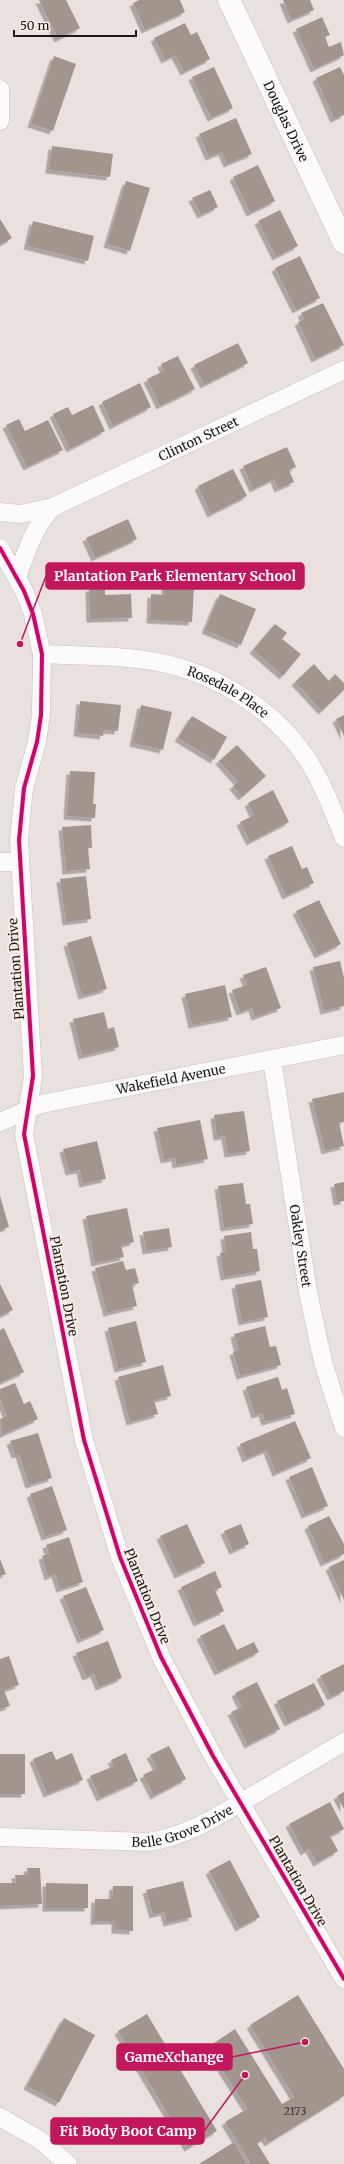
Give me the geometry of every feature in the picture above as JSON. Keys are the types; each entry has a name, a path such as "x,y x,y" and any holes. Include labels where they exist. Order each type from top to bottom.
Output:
{"street":[{"name":"Douglas Drive","path":"229,0 344,243"},
{"path":"0,89 0,121"},
{"name":"Clinton Street","path":"0,512 20,514 53,507 344,370"},
{"name":"Clinton Street","path":"17,577 38,528 45,515 53,507"},
{"name":"Plantation Drive","path":"0,548 17,577 33,614 42,654 41,715 21,810 20,862 33,1076 24,1134 76,1406 109,1524 127,1576 161,1657 213,1756 344,1979"},
{"name":"Rosedale Place","path":"42,654 157,662 208,678 247,700 270,717 303,754 315,773 344,838"},
{"path":"0,862 20,862"},
{"name":"Wakefield Avenue","path":"0,1122 27,1110 71,1098 344,1045"},
{"name":"Oakley Street","path":"272,1059 308,1292 323,1362 344,1428"},
{"name":"Belle Grove Drive","path":"0,1837 148,1842 167,1840 186,1833 344,1742"},
{"path":"0,2117 40,2140 68,2164"}],"building":[{"path":"39,0 66,0 80,28 58,39"},
{"path":"139,0 180,0 185,12 145,30 133,3"},
{"path":"283,0 310,0 314,10 291,20"},
{"path":"322,17 330,35 325,37 329,47 341,42 344,55 314,69 296,29"},
{"path":"185,23 191,35 197,32 210,59 184,72 175,55 165,60 154,38"},
{"path":"54,56 76,64 53,131 31,124"},
{"path":"214,67 233,108 211,118 192,77"},
{"path":"340,67 344,75 344,115 334,119 316,78"},
{"path":"236,118 252,154 227,164 222,152 209,157 199,134"},
{"path":"52,146 113,154 110,177 49,170"},
{"path":"258,165 275,201 250,213 233,177"},
{"path":"126,181 150,188 130,251 107,244"},
{"path":"210,190 218,207 201,215 192,198"},
{"path":"280,210 298,246 276,257 258,221"},
{"path":"0,219 12,238 0,245"},
{"path":"33,221 94,236 88,261 27,246"},
{"path":"300,256 320,298 296,310 275,268"},
{"path":"323,303 344,345 315,359 298,322 304,319 301,313"},
{"path":"238,343 248,363 204,385 194,365"},
{"path":"178,356 195,389 160,406 147,379 164,371 161,364"},
{"path":"140,383 151,407 113,426 102,402"},
{"path":"93,405 105,431 70,449 53,414 68,407 72,415"},
{"path":"19,419 25,431 48,420 63,450 27,467 6,425"},
{"path":"287,447 296,467 289,470 294,482 278,489 274,479 253,489 243,466"},
{"path":"233,469 247,496 211,514 198,486"},
{"path":"128,519 137,539 95,558 86,538"},
{"path":"165,585 194,586 192,622 150,620 151,594 165,595"},
{"path":"105,587 105,595 131,594 132,618 90,619 89,588"},
{"path":"220,594 256,609 241,645 205,630"},
{"path":"275,624 287,633 282,639 301,654 283,676 253,650"},
{"path":"314,664 329,681 335,674 344,683 344,690 322,711 295,682"},
{"path":"80,701 121,705 118,731 104,730 103,736 77,733"},
{"path":"141,705 172,712 163,750 133,743"},
{"path":"344,715 344,736 336,719"},
{"path":"192,716 227,737 214,760 178,738"},
{"path":"237,745 266,776 242,797 233,786 238,782 219,761"},
{"path":"70,771 95,772 93,804 96,804 95,818 67,816"},
{"path":"273,790 289,822 250,842 240,822 254,815 248,803"},
{"path":"91,825 92,848 88,848 90,869 66,871 62,827"},
{"path":"292,846 302,869 307,867 314,883 286,896 268,856"},
{"path":"86,876 91,919 66,922 60,879"},
{"path":"319,900 341,944 318,955 296,911"},
{"path":"91,936 107,989 82,996 67,943"},
{"path":"340,961 344,978 344,1006 324,1011 313,967"},
{"path":"266,967 281,1008 255,1017 252,1008 240,1012 232,990 247,985 243,975"},
{"path":"225,985 232,1017 192,1025 185,994"},
{"path":"104,1012 108,1029 114,1027 119,1047 82,1056 73,1019"},
{"path":"344,1092 344,1122 339,1123 344,1146 325,1151 312,1099"},
{"path":"244,1111 250,1151 228,1154 225,1136 217,1137 214,1115"},
{"path":"200,1120 208,1159 176,1165 175,1158 164,1160 157,1128"},
{"path":"97,1141 106,1179 83,1184 80,1170 69,1172 63,1149"},
{"path":"344,1182 344,1201 337,1202 334,1184"},
{"path":"243,1183 246,1204 250,1204 253,1224 224,1228 218,1186"},
{"path":"0,1196 9,1227 0,1230"},
{"path":"127,1208 134,1242 121,1245 124,1257 95,1263 86,1216"},
{"path":"169,1228 172,1247 146,1251 143,1232"},
{"path":"251,1232 253,1249 257,1249 260,1271 224,1277 220,1253 226,1252 224,1236"},
{"path":"123,1261 126,1270 135,1268 139,1283 132,1285 137,1306 107,1313 95,1268"},
{"path":"261,1280 268,1317 242,1322 235,1285"},
{"path":"0,1284 13,1310 0,1316"},
{"path":"136,1321 146,1362 118,1369 108,1328"},
{"path":"265,1326 270,1347 276,1346 281,1365 240,1376 233,1352 238,1350 234,1334"},
{"path":"4,1328 24,1372 0,1383 0,1330"},
{"path":"163,1365 171,1396 154,1400 158,1414 130,1422 118,1377"},
{"path":"278,1377 282,1390 287,1388 295,1414 265,1422 262,1413 255,1415 246,1387"},
{"path":"15,1383 24,1404 30,1401 38,1419 2,1435 0,1419 7,1416 0,1399 0,1389"},
{"path":"295,1421 311,1458 276,1473 267,1450 246,1459 240,1444"},
{"path":"38,1433 52,1478 29,1485 19,1454 15,1455 10,1441"},
{"path":"312,1467 328,1506 305,1515 289,1477"},
{"path":"52,1486 67,1530 45,1537 30,1494"},
{"path":"329,1516 344,1544 344,1554 324,1563 308,1526"},
{"path":"187,1524 205,1563 178,1575 160,1536"},
{"path":"241,1524 249,1544 233,1551 224,1531"},
{"path":"69,1537 83,1582 60,1589 55,1574 48,1577 42,1556 49,1554 46,1545"},
{"path":"0,1559 6,1574 0,1576"},
{"path":"344,1560 344,1600 329,1567"},
{"path":"215,1571 222,1587 215,1590 224,1611 197,1623 181,1587"},
{"path":"86,1587 104,1630 81,1640 63,1596"},
{"path":"224,1624 237,1650 254,1642 259,1652 218,1672 200,1636"},
{"path":"108,1641 122,1678 99,1687 94,1674 86,1677 76,1653"},
{"path":"9,1656 19,1685 4,1690 10,1706 0,1709 0,1659"},
{"path":"344,1664 344,1691 331,1697 320,1676"},
{"path":"257,1682 280,1729 248,1745 231,1712 242,1707 235,1693"},
{"path":"314,1683 325,1705 288,1723 277,1701"},
{"path":"169,1746 186,1779 154,1796 143,1775 157,1768 150,1755"},
{"path":"52,1751 56,1760 72,1753 83,1780 47,1794 33,1759"},
{"path":"126,1753 138,1781 100,1798 90,1776 114,1766 111,1760"},
{"path":"0,1754 25,1754 25,1794 0,1794"},
{"path":"344,1792 344,1809 337,1796"},
{"path":"330,1802 344,1829 330,1836 338,1851 317,1863 309,1849 304,1852 289,1824"},
{"path":"230,1860 260,1917 239,1928 209,1871"},
{"path":"27,1868 40,1868 42,1904 0,1906 0,1883 16,1883 15,1875 28,1875"},
{"path":"183,1881 192,1917 167,1923 164,1912 153,1915 146,1890"},
{"path":"46,1883 88,1884 88,1908 46,1908"},
{"path":"113,1886 133,1886 133,1931 115,1930 115,1921 94,1921 95,1899 112,1899"},
{"path":"298,1995 344,2069 344,2096 268,2143 265,2138 257,2143 270,2164 251,2164 225,2122 247,2109 208,2047 235,2029 282,2104 294,2097 250,2025"},
{"path":"147,2014 217,2131 188,2148 118,2031"},
{"path":"64,2018 95,2035 59,2103 27,2086"},
{"path":"234,2142 247,2164 199,2164"}],"cycle path":[{"path":"0,548 24,591 33,614 42,654 41,715 37,742 24,788 19,840 33,1076 24,1134 84,1440 120,1557 161,1657 213,1756 344,1979"}],"place":[{"name":"Plantation Park Elementary School","path":"20,644"},
{"name":"GameXchange","path":"305,2042"},
{"name":"Fit Body Boot Camp","path":"245,2075"}]}
